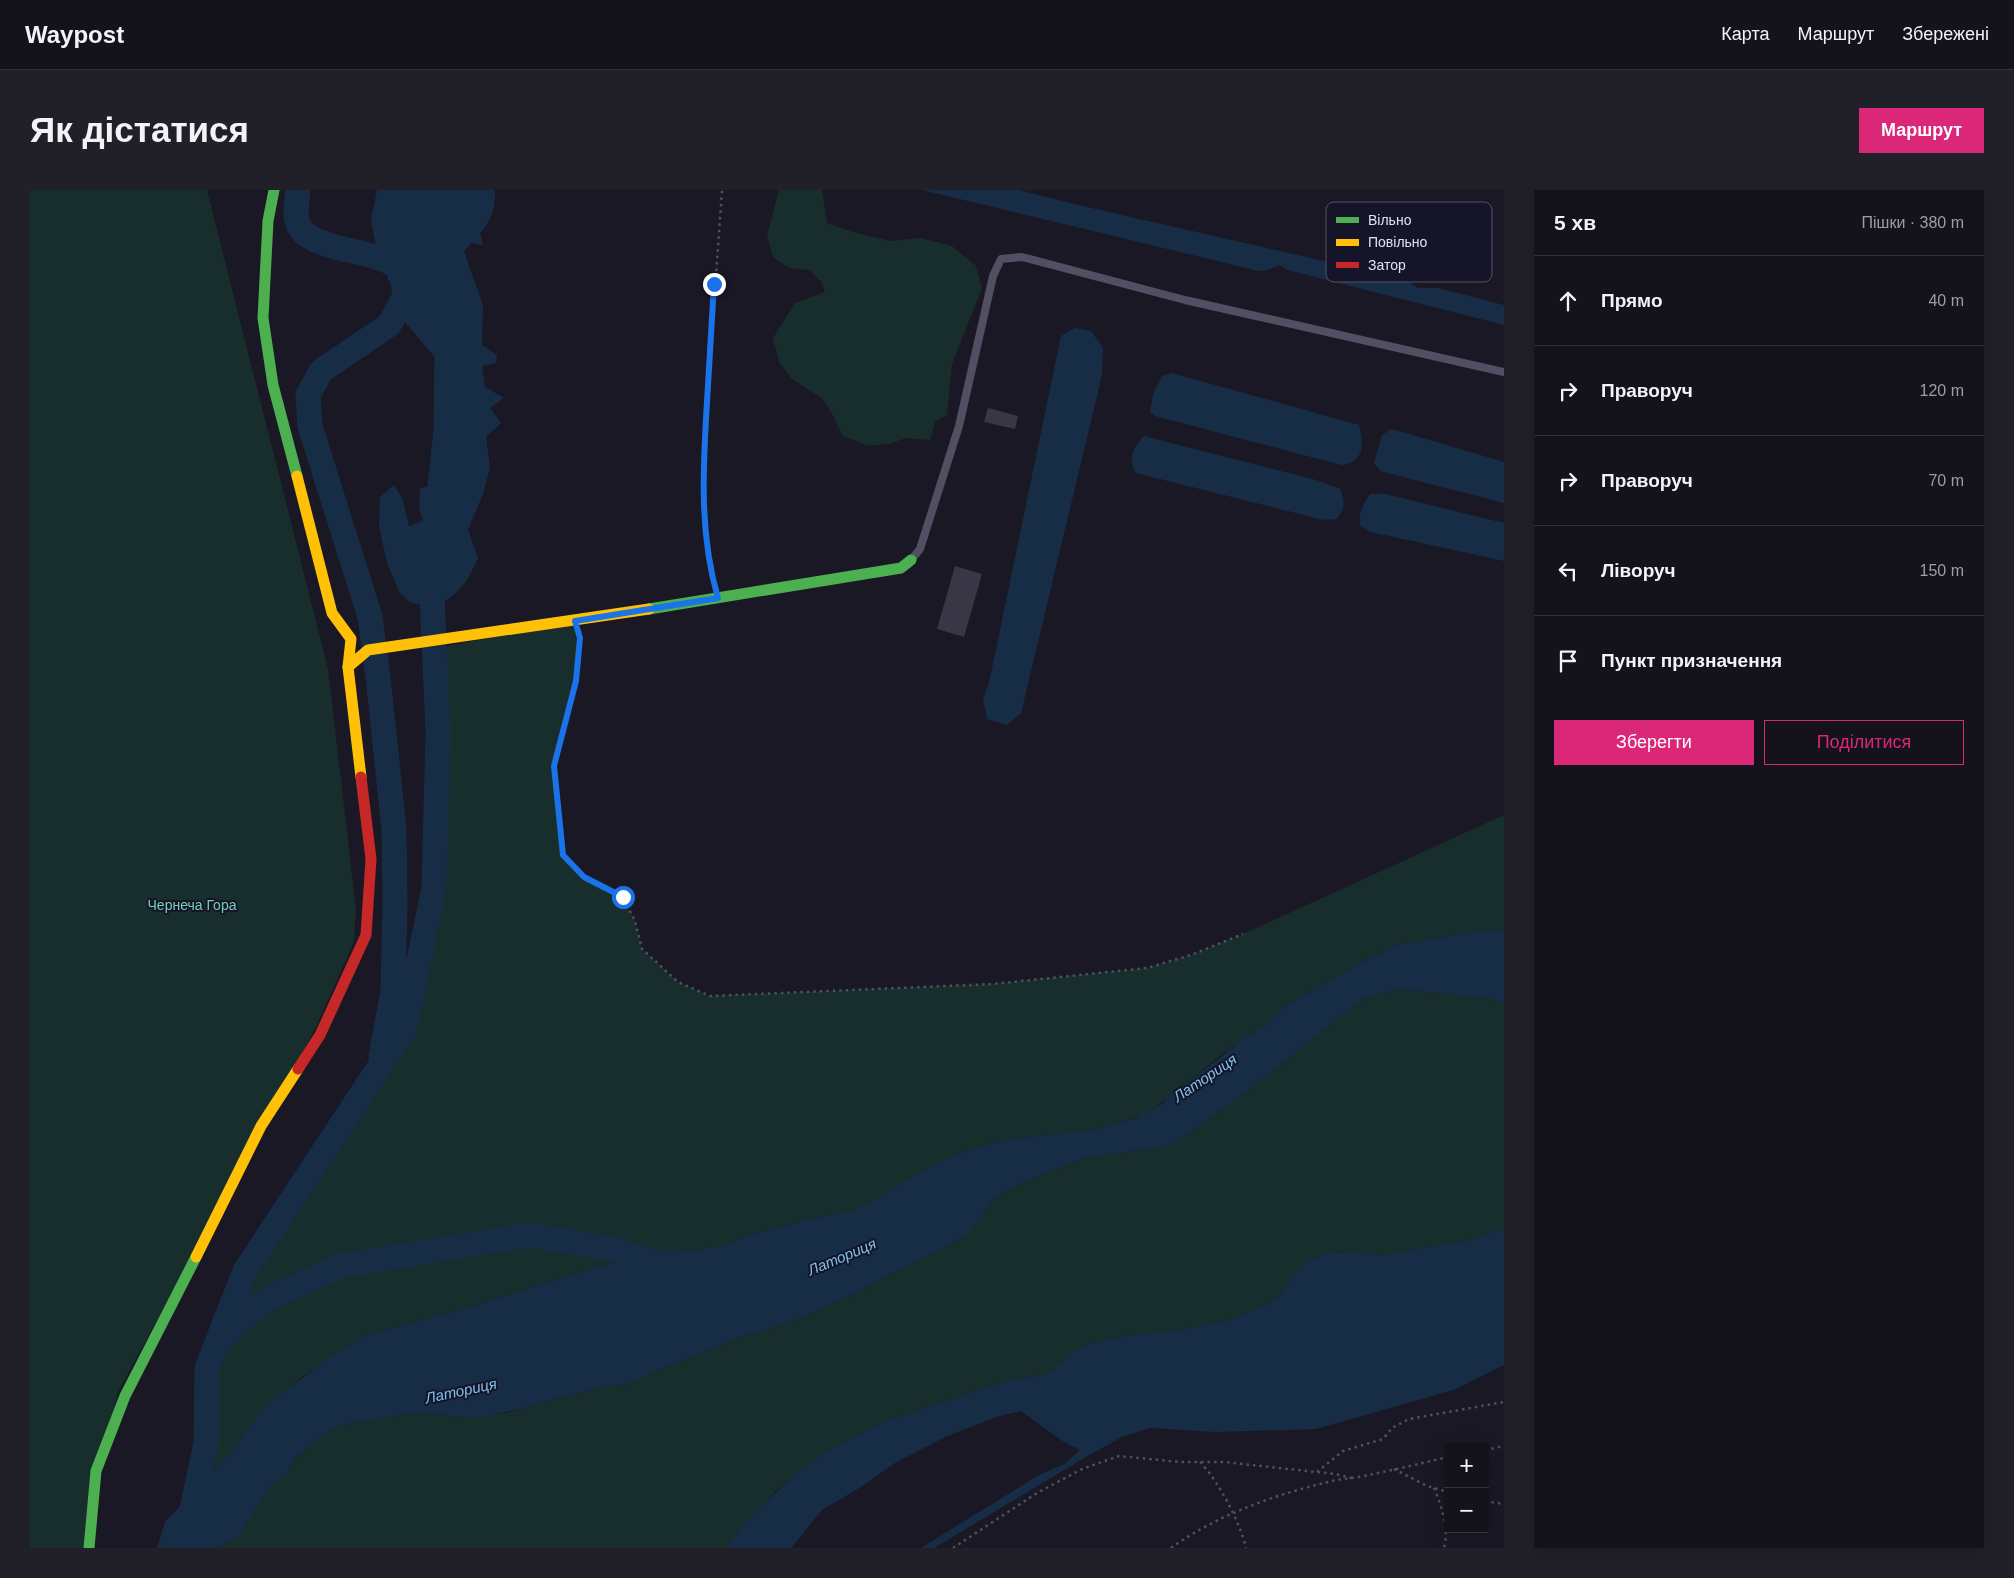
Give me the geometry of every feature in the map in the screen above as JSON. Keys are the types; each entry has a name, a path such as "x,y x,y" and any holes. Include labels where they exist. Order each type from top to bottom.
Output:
{"street":[{"path":"89,1548 96,1471 125,1396 218,1215 261,1126 320,1035 366,935 371,859 348,667 351,639 332,614 273,385 263,318 268,221 274,190"},
{"path":"348,667 368,650 575,621 901,568 911,560"}],"lane":[{"path":"911,560 920,549 959,426 993,276 1001,259 1022,257 1185,300 1504,372"}],"path":[{"path":"718,598 711,574 704,525 703,462 722,190"},
{"path":"575,621 580,638 576,681 554,766 563,855 584,877 623,897 635,921 642,949 678,982 710,996 993,984 1147,968 1191,955 1243,934"},
{"path":"1316,1473 1342,1451 1383,1440 1392,1428 1409,1419 1504,1402"},
{"path":"1489,1449 1504,1446"},
{"path":"953,1548 1037,1493 1082,1469 1119,1456 1180,1462 1224,1462 1335,1474 1352,1478"},
{"path":"1171,1548 1232,1514 1275,1496 1330,1481 1444,1459"},
{"path":"1200,1462 1212,1475 1244,1538 1246,1548"},
{"path":"1394,1470 1444,1491"},
{"path":"1434,1488 1442,1507 1447,1536 1444,1548"},
{"path":"1489,1502 1504,1504"}],"green space":[{"name":"Чернеча Гора","path":"30,190 207,190 328,669 356,909 354,942 316,1027 118,1392 83,1548 30,1548"},
{"path":"779,190 822,190 827,223 853,232 890,241 920,238 952,246 976,266 982,288 952,364 947,415 935,422 930,440 906,438 888,444 868,446 842,435 823,399 792,379 779,362 773,338 795,303 825,292 822,283 810,270 789,268 773,257 767,236"},
{"path":"575,621 580,638 576,681 554,766 563,855 584,877 623,897 635,921 642,949 678,982 710,996 993,984 1147,968 1191,955 1243,934 1504,815 1504,930 1480,931 1396,945 1369,958 1287,1005 1268,1023 1242,1039 1146,1115 1093,1130 1021,1138 989,1144 960,1153 855,1211 814,1218 756,1233 725,1245 599,1266 470,1307 366,1335 299,1379 247,1430 235,1449 193,1494 206,1443 211,1357 230,1330 245,1271 405,1028 434,888 438,732 433,649"},
{"path":"1399,989 1492,999 1504,1004 1504,1229 1502,1230 1464,1241 1382,1255 1356,1252 1327,1253 1308,1260 1293,1275 1276,1300 1249,1312 1225,1321 1173,1331 1124,1336 1081,1346 1048,1374 1005,1381 885,1421 825,1452 776,1491 725,1548 217,1548 239,1536 271,1484 287,1475 292,1461 323,1435 341,1425 422,1413 469,1418 506,1413 568,1395 624,1385 734,1339 791,1322 857,1293 966,1235 978,1222 994,1198 1017,1185 1084,1158 1169,1146 1236,1100 1364,998"}],"water":[{"path":"377,190 495,190 492,213 480,233 483,245 471,243 464,251 483,306 482,345 497,355 496,363 482,366 485,387 504,398 490,408 501,423 486,437 490,468 483,494 468,530 478,558 460,589 448,599 431,608 410,602 400,593 387,563 379,526 380,497 394,485 403,500 409,526 423,521 419,508 420,489 441,481 446,431 447,385 433,355 404,321 394,289 375,242 371,219"},
{"path":"922,190 1019,190 1326,261 1326,280 1288,270 1279,265 1268,270 1259,271"},
{"path":"1335,282 1408,282 1418,288 1438,288 1504,305 1504,325"},
{"path":"1075,328 1091,331 1103,348 1102,375 1021,713 1007,725 987,719 983,699 989,683 1061,336"},
{"path":"1172,373 1359,425 1362,440 1360,454 1354,461 1342,465 1155,416 1150,412 1153,394 1162,376"},
{"path":"1392,429 1504,462 1504,503 1380,471 1374,463 1382,435"},
{"path":"1144,436 1316,480 1340,489 1344,501 1343,508 1336,519 1324,520 1136,473 1132,463 1132,453"},
{"path":"1370,494 1385,494 1504,523 1504,561 1371,532 1360,526 1362,509"},
{"path":"1504,930 1504,1004 1492,999 1399,989 1364,998 1236,1100 1169,1146 1084,1158 1017,1185 994,1198 978,1222 966,1235 857,1293 791,1322 734,1339 624,1385 568,1395 484,1417 469,1418 422,1413 341,1425 323,1435 292,1461 287,1475 271,1485 239,1536 217,1548 157,1548 165,1522 235,1449 247,1430 268,1404 329,1358 366,1335 470,1307 599,1266 725,1245 756,1233 814,1218 854,1211 936,1164 960,1153 989,1144 1021,1138 1093,1130 1155,1113 1167,1098 1242,1039 1268,1023 1287,1005 1369,958 1396,945 1480,931"},
{"path":"1504,1229 1504,1365 1453,1390 1316,1429 1216,1432 1150,1428 1122,1437 1089,1455 934,1548 921,1548 1039,1475 1064,1464 1080,1450 1061,1440 1021,1411 999,1416 945,1437 895,1463 861,1487 822,1510 791,1548 725,1548 757,1510 795,1475 825,1452 885,1421 1005,1381 1048,1374 1081,1346 1124,1336 1173,1331 1225,1321 1249,1312 1276,1300 1293,1275 1308,1260 1327,1253 1356,1252 1382,1255 1464,1241"}],"building":[{"path":"988,408 1018,416 1015,429 984,422"},
{"path":"955,566 982,574 964,637 937,629"}],"waterway":[{"path":"298,190 297,219 300,228 307,235 328,245 389,262 411,278"},
{"path":"381,1056 393,991 395,902 394,829 378,677 370,617 310,426 308,395 321,371 389,325 405,296 403,280 400,275"},
{"path":"437,514 446,431 447,352"},
{"path":"184,1548 206,1443 207,1368 245,1271 405,1028 434,888 438,732 431,573"},
{"name":"Латориця","path":"1142,1118 1163,1106"},
{"path":"223,1340 230,1330 266,1300 340,1266 529,1235 617,1250 653,1262 674,1262"}],"traffic: fast":[{"path":"274,190 268,221 263,318 273,385 297,476"},
{"path":"649,609 901,568 911,560"},
{"path":"89,1548 96,1471 125,1396 196,1257"}],"traffic: slow":[{"path":"297,476 332,613 351,639 348,667"},
{"path":"361,777 348,667 368,650 649,609"},
{"path":"196,1257 261,1126 298,1069"}],"traffic: jam":[{"path":"298,1069 320,1035 366,935 371,859 361,777"}],"route":[{"path":"623,897 584,877 563,855 554,766 576,681 580,638 575,621 718,598 711,574 704,525 703,462 714,284"}]}
